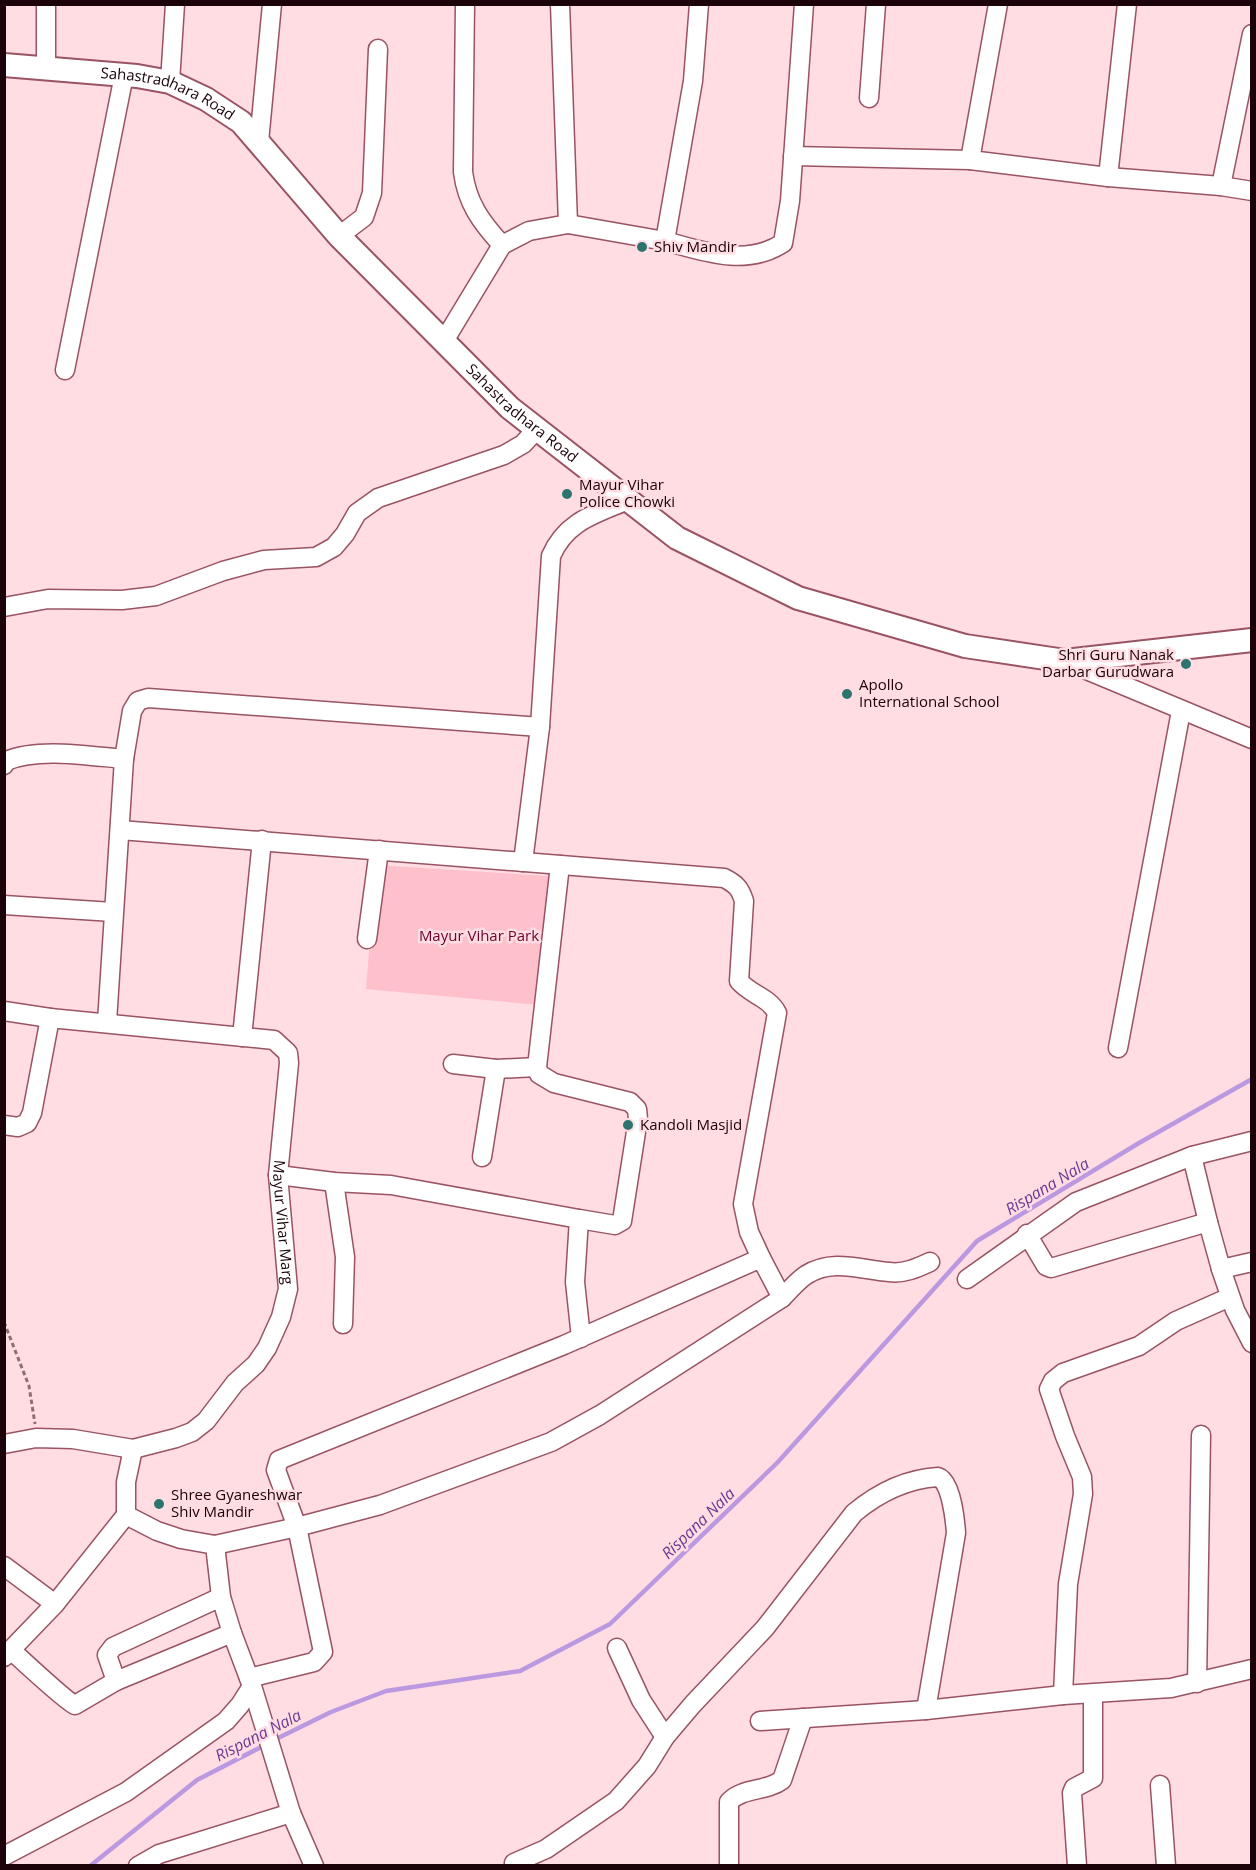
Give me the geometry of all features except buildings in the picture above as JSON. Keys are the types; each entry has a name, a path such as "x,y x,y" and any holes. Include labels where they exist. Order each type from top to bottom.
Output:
{"main road":[{"name":"Sahastradhara Road","path":"4,65 124,75 170,82 206,99 241,122 339,236 510,408 677,538 798,598 965,646 1065,661 1251,640"}],"street":[{"path":"46,4 46,68"},
{"path":"170,82 175,4"},
{"path":"259,142 272,4"},
{"path":"465,4 463,172 465,189 483,224 502,245"},
{"path":"560,4 568,224"},
{"path":"665,241 693,81 699,4"},
{"path":"444,341 502,245 529,231 568,224 665,241 702,251 746,257 768,253 783,243 788,225 804,4"},
{"path":"869,98 876,4"},
{"path":"970,160 998,4"},
{"path":"1108,177 1127,4"},
{"path":"1221,186 1251,34"},
{"path":"339,236 364,217 372,193 378,48"},
{"path":"65,370 124,75"},
{"path":"793,156 970,160 1108,177 1251,190"},
{"path":"4,607 48,599 122,600 156,596 223,571 264,560 315,557 334,547 364,506 378,498 504,455 523,444 537,429"},
{"path":"523,862 540,727 551,556 558,540 567,530 586,518 628,500"},
{"path":"1065,661 1251,739"},
{"path":"107,1022 124,759 132,711 138,701 148,698 540,727"},
{"path":"1118,1048 1181,711"},
{"path":"4,765 6,761 18,756 75,755 124,759"},
{"path":"120,830 724,878 740,889 744,901 739,981 746,990 771,1002 777,1013 743,1204 748,1233 782,1298"},
{"path":"4,1011 50,1018 242,1037 262,840"},
{"path":"368,939 379,850"},
{"path":"278,1174 334,1182 391,1185 615,1225 622,1221 637,1109 621,1098 545,1080 541,1078 537,1067 560,865"},
{"path":"4,905 113,912"},
{"path":"4,1125 18,1127 27,1123 32,1113 50,1018"},
{"name":"Mayur Vihar Marg","path":"133,1449 192,1432 206,1421 220,1399 255,1364 267,1348 281,1317 288,1288 278,1174 289,1063 288,1053 273,1040 242,1037"},
{"path":"453,1064 496,1069 537,1067"},
{"path":"482,1157 496,1069"},
{"path":"967,1279 1027,1234 1076,1202 1192,1156 1251,1141"},
{"path":"1192,1156 1221,1269 1230,1297 1251,1342"},
{"path":"334,1182 345,1257 343,1324"},
{"path":"579,1219 575,1282 582,1338"},
{"path":"1027,1234 1046,1266 1051,1269 1208,1222"},
{"path":"4,1856 126,1792 226,1721 240,1705 251,1686 314,1662 323,1652 297,1527 276,1470 279,1460 582,1338 761,1258"},
{"path":"126,1515 173,1536 214,1545 297,1527 380,1505 551,1442 600,1414 782,1298 807,1275 831,1266 856,1266 890,1273 911,1270 930,1262"},
{"path":"1221,1269 1251,1262"},
{"path":"1063,1695 1068,1584 1083,1494 1082,1478 1049,1389 1053,1381 1063,1373 1139,1346 1176,1321 1230,1297"},
{"path":"1197,1683 1201,1435"},
{"path":"4,1444 36,1438 74,1439 133,1449 126,1482 126,1515 55,1604 8,1653 70,1703 75,1704 116,1682 232,1633"},
{"path":"514,1863 539,1859 616,1802 647,1766 665,1737 718,1676 765,1628 854,1513 871,1499 900,1485 938,1477 945,1483 955,1517 956,1533 926,1710"},
{"path":"214,1545 221,1597 232,1633 291,1814 314,1866"},
{"path":"4,1566 55,1604"},
{"path":"116,1682 107,1654 113,1647 221,1597"},
{"path":"617,1648 641,1700 665,1737"},
{"path":"760,1721 926,1710 1063,1695 1172,1688 1251,1669"},
{"path":"1077,1866 1072,1793 1074,1788 1089,1782 1092,1778 1093,1694"},
{"path":"729,1866 729,1802 739,1795 775,1785 782,1780 803,1718"},
{"path":"1160,1785 1166,1866"},
{"path":"138,1866 159,1854 291,1814"}],"path":[{"path":"4,1322 29,1386 36,1438"}],"green space":[{"name":"Mayur Vihar Park","path":"376,865 548,876 539,1005 366,989"}],"waterway":[{"name":"Rispana Nala","path":"272,1741 331,1712 386,1691 520,1671 610,1624 777,1463 977,1241 1139,1143 1252,1079"},
{"name":"Rispana Nala","path":"90,1866 197,1780 265,1745"}],"place":[{"name":"Shiv Mandir","path":"642,247"},
{"name":"Mayur Vihar Police Chowki","path":"567,494"},
{"name":"Shri Guru Nanak Darbar Gurudwara","path":"1186,664"},
{"name":"Apollo International School","path":"847,694"},
{"name":"Kandoli Masjid","path":"628,1125"},
{"name":"Shree Gyaneshwar Shiv Mandir","path":"159,1504"}]}
